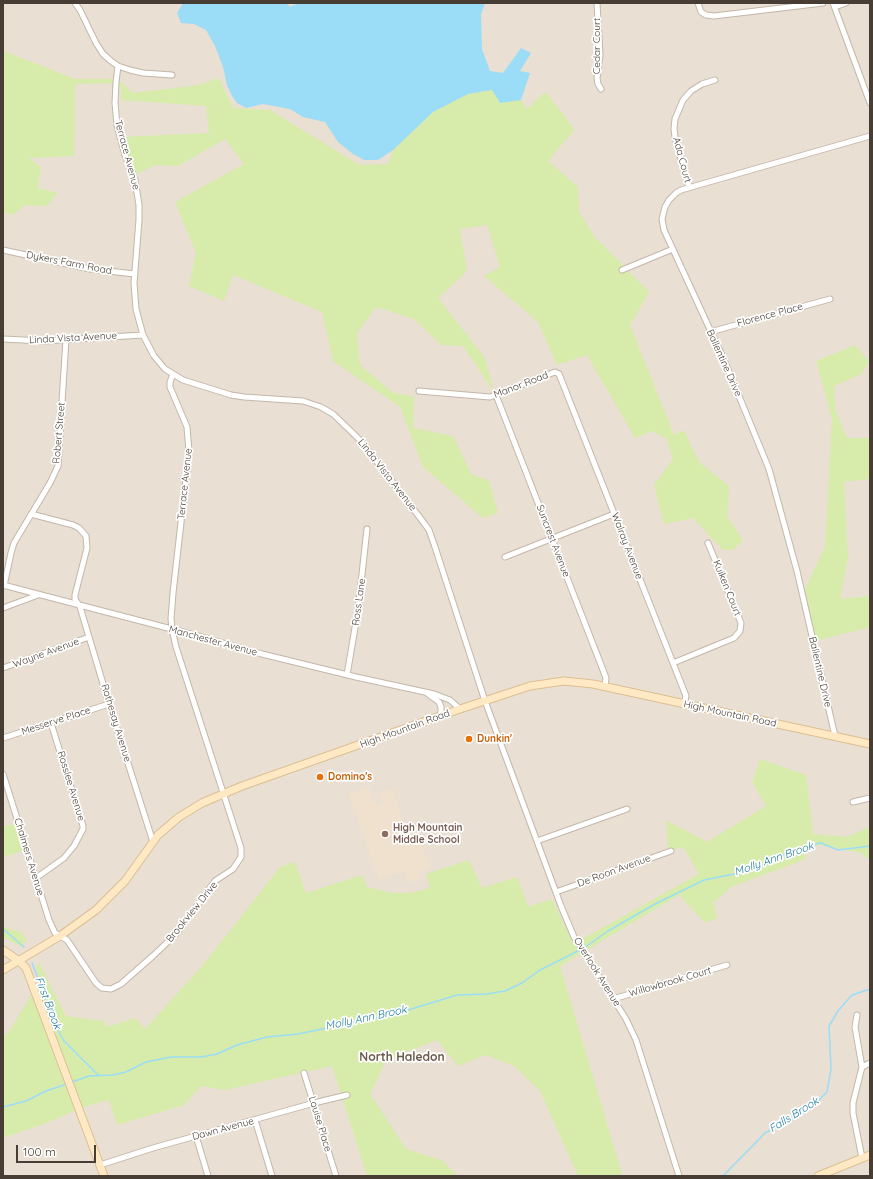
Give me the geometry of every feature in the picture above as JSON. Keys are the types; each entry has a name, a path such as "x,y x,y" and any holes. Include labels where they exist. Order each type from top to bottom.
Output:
{"street":[{"path":"75,3 96,43 103,54 110,61 118,66 143,72 172,75"},
{"name":"Cedar Court","path":"597,3 600,55 597,78 601,89"},
{"path":"698,3 701,12 706,15 714,16 823,3"},
{"path":"846,3 834,5 870,103"},
{"name":"Terrace Avenue","path":"118,66 115,103 118,125 125,155 135,180 139,205 135,274 136,309 143,335 154,356 165,369 173,374 170,387 187,427 190,452 173,594 171,619 172,629 176,647 223,794"},
{"name":"Ada Court","path":"689,187 675,138 675,119 683,100 691,91 702,84 715,80"},
{"name":"Ballentine Drive","path":"835,736 797,571 769,469 725,362 664,230 662,219 669,200 681,190 870,136"},
{"path":"622,270 673,249"},
{"name":"Dykers Farm Road","path":"3,250 90,269 135,274"},
{"name":"Florence Place","path":"710,332 830,299"},
{"name":"Linda Vista Avenue","path":"3,339 37,341 143,335"},
{"name":"Robert Street","path":"3,586 12,548 50,483 58,466 66,340"},
{"name":"Manor Road","path":"419,392 490,397 555,372 559,374 565,389"},
{"name":"Linda Vista Avenue","path":"173,374 183,380 232,395 307,402 321,407 333,414 361,441 429,530 485,701"},
{"name":"Walray Avenue","path":"565,389 686,696 684,704"},
{"name":"Suncrest Avenue","path":"496,395 606,678 605,687"},
{"name":"Rothesay Avenue","path":"31,514 73,525 79,528 86,536 87,548 75,599 80,607 153,842"},
{"path":"505,557 614,514"},
{"name":"Ross Lane","path":"347,675 358,610 367,529"},
{"name":"Kuiken Court","path":"673,663 734,638 740,631 740,623 708,543"},
{"name":"Manchester Avenue","path":"3,586 39,594 262,654 347,675 443,696 454,702 460,709"},
{"path":"3,608 39,594"},
{"name":"Wayne Avenue","path":"3,668 89,637"},
{"name":"High Mountain Road","path":"3,970 60,936 86,918 115,892 153,842 168,826 179,817 202,803 223,794 460,709 530,686 574,682 605,687 870,744"},
{"name":"Manchester Avenue","path":"423,692 439,702 441,707 441,716"},
{"name":"Overlook Avenue","path":"485,701 574,937 626,1019 636,1040 680,1176"},
{"name":"Messerve Place","path":"3,738 109,704"},
{"name":"Rosslee Avenue","path":"36,878 64,858 74,846 83,829 51,723"},
{"name":"Chalmers Avenue","path":"3,774 49,920 55,933 60,936"},
{"name":"Brookview Drive","path":"60,936 67,940 96,983 102,988 111,989 115,987 144,965 177,933 215,881 233,869 241,857 241,848 223,794"},
{"path":"853,802 870,798"},
{"path":"537,841 627,809"},
{"name":"De Roon Avenue","path":"556,892 671,851"},
{"path":"3,950 26,968 104,1176"},
{"name":"Willowbrook Court","path":"613,999 727,965"},
{"path":"857,1015 855,1027 862,1066 852,1113 862,1158"},
{"path":"862,1066 870,1063"},
{"name":"Louise Place","path":"304,1073 336,1176"},
{"name":"Dawn Avenue","path":"100,1165 196,1136 347,1095"},
{"path":"255,1120 272,1176"},
{"path":"196,1136 208,1176"},
{"path":"818,1176 870,1155"}],"shaded area":[{"path":"3,3 870,3 870,1176 3,1176"},
{"name":"High Mountain Middle School","path":"369,787 377,806 383,804 379,793 392,788 409,835 418,832 431,868 421,872 423,878 408,883 404,871 379,880 348,794"}],"green space":[{"path":"3,52 75,79 117,79 133,93 199,85 219,78 233,108 270,110 359,165 388,164 393,150 433,112 468,94 492,90 500,102 521,100 527,109 545,92 574,130 548,161 578,187 579,212 595,237 649,292 630,325 674,435 684,430 699,462 729,486 727,517 743,540 733,550 723,550 693,518 664,524 654,485 673,459 666,438 652,431 635,438 587,355 557,365 538,322 484,276 500,267 487,225 460,229 467,271 438,298 485,358 494,392 463,346 441,345 414,319 376,307 357,333 360,365 392,392 414,397 413,428 453,436 471,474 489,481 498,513 483,518 423,467 400,407 333,361 322,312 233,275 224,301 189,286 196,253 175,202 244,164 225,139 178,166 155,165 133,176 121,137 209,133 206,106 121,100 121,87 110,83 75,84 74,156 29,158 41,167 38,188 58,193 46,206 24,205 13,215 3,213"},
{"path":"855,345 869,362 861,374 834,386 835,409 847,438 870,438 870,479 844,482 848,558 840,599 870,596 870,627 812,642 802,595 825,547 832,419 816,361"},
{"path":"760,759 806,775 813,834 847,837 870,827 870,861 862,853 821,845 803,847 806,859 731,887 713,903 717,918 705,923 679,895 560,966 622,1174 614,1176 578,1176 540,1091 514,1066 486,1055 458,1066 437,1040 386,1060 370,1094 406,1149 443,1161 458,1176 367,1176 332,1066 225,1090 201,1086 184,1105 117,1125 109,1100 80,1108 44,1124 3,1138 3,1035 8,1033 40,981 36,967 39,963 66,1016 104,1021 107,1027 135,1018 145,1029 203,965 281,866 295,862 306,893 362,875 367,887 392,893 410,893 430,888 426,874 469,860 482,888 517,877 528,907 552,899 573,944 699,874 683,847 668,851 666,820 707,842 766,806 752,782"},
{"path":"19,824 26,850 3,857 3,826"},
{"path":"3,927 21,932 27,941 20,946 3,937"}],"water":[{"path":"183,3 287,3 290,7 298,3 485,3 481,15 482,49 490,71 503,73 521,48 531,53 520,71 530,73 521,100 500,103 492,90 468,94 433,112 393,150 378,160 364,160 353,154 338,142 325,122 303,117 290,109 263,104 246,108 237,103 227,85 223,67 215,46 206,30 194,24 181,23 177,13"}],"waterway":[{"name":"Molly Ann Brook","path":"584,948 608,931 655,904 704,880 739,873 771,862 783,855 808,845 821,843 838,850 870,846"},
{"name":"First Brook","path":"3,929 24,947"},
{"name":"Molly Ann Brook","path":"72,1082 89,1076 113,1075 126,1072 146,1062 171,1057 201,1057 217,1054 237,1045 267,1037 298,1034 395,1014 457,995 487,994 505,991 522,983 540,970 580,950"},
{"name":"First Brook","path":"32,963 64,1041 99,1076"},
{"name":"Falls Brook","path":"723,1176 765,1133 789,1121 816,1103 827,1092 831,1069 829,1026 838,1011 852,995 870,989"},
{"name":"Molly Ann Brook","path":"3,1107 26,1101 46,1091 67,1084"}],"place":[{"name":"Dunkin'","path":"469,739"},
{"name":"Domino's","path":"320,777"},
{"name":"High Mountain Middle School","path":"385,834"}],"district":[{"name":"North Haledon","path":"402,1057"}]}
